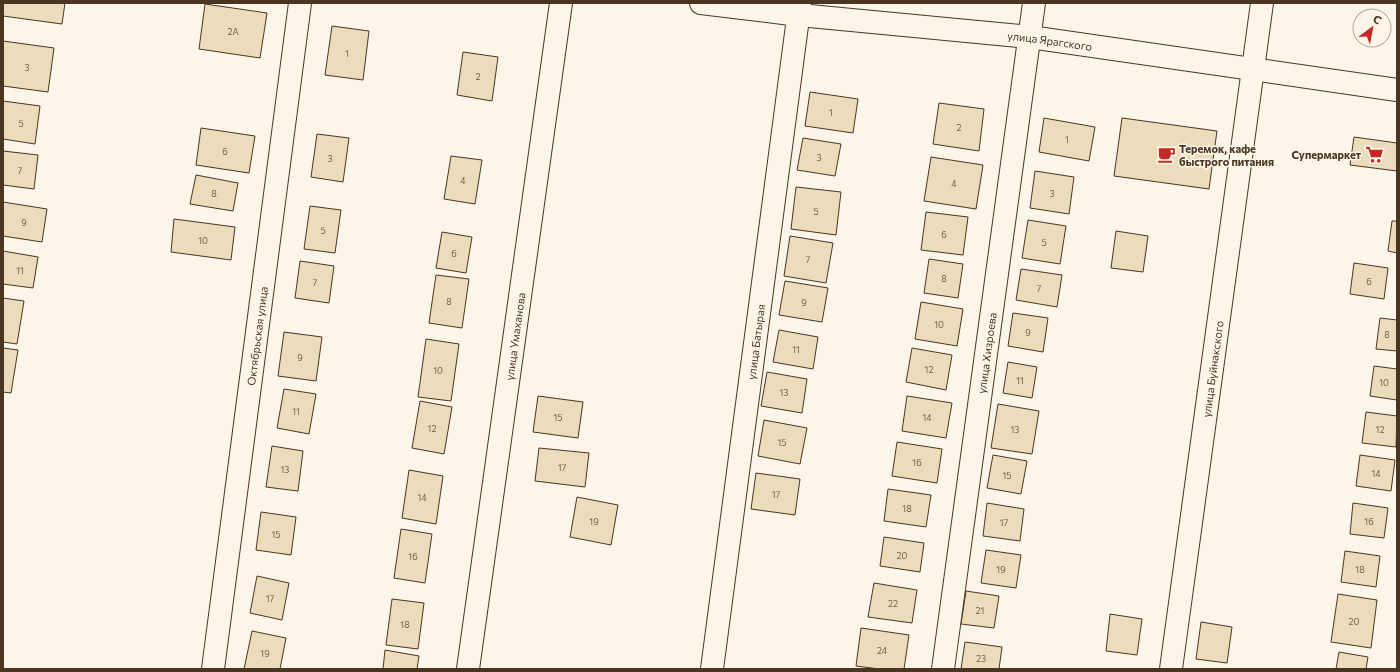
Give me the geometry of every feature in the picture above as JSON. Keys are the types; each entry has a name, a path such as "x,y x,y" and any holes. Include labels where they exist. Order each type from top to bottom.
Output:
{"street":[{"name":"Октябрьская улица","path":"213,669 300,3"},
{"name":"улица Умаханова","path":"468,669 561,3"},
{"name":"улица Ярагского","path":"701,3 800,9 1030,37 1397,90"},
{"name":"улица Хизроева","path":"943,669 1034,3"},
{"name":"улица Буйнакского","path":"1171,669 1262,3"},
{"name":"улица Батырая","path":"712,669 800,9"}],"building":[{"path":"3,3 65,3 62,24 3,16"},
{"path":"205,4 267,13 260,58 199,49"},
{"path":"332,26 369,31 363,80 325,75"},
{"path":"3,41 54,48 48,92 3,86"},
{"path":"463,52 498,57 492,101 457,95"},
{"path":"810,92 858,99 853,133 805,126"},
{"path":"3,101 40,106 35,144 3,139"},
{"path":"939,103 984,109 979,151 933,144"},
{"path":"1044,118 1095,127 1089,161 1039,152"},
{"name":"Теремок, кафе быстрого питания","path":"1122,118 1217,131 1209,189 1114,176"},
{"path":"201,128 255,136 249,173 196,165"},
{"path":"317,134 349,138 343,182 311,177"},
{"name":"Супермаркет","path":"1354,137 1397,143 1397,171 1350,165"},
{"path":"803,138 841,144 835,176 797,170"},
{"path":"3,151 38,155 34,189 3,185"},
{"path":"451,156 482,160 475,204 444,199"},
{"path":"931,157 983,165 976,209 924,201"},
{"path":"1035,171 1074,177 1069,214 1030,208"},
{"path":"196,175 238,183 233,211 190,204"},
{"path":"796,187 841,192 836,235 791,229"},
{"path":"3,202 47,209 42,242 3,236"},
{"path":"310,206 341,210 335,253 304,249"},
{"path":"926,212 968,217 963,255 921,250"},
{"path":"174,219 235,227 231,260 171,252"},
{"path":"1028,220 1066,226 1060,264 1022,258"},
{"path":"1392,221 1397,221 1397,253 1388,251"},
{"path":"1116,231 1148,236 1143,272 1111,268"},
{"path":"442,232 472,237 466,273 436,268"},
{"path":"790,236 833,243 826,283 784,276"},
{"path":"3,251 38,257 33,288 3,284"},
{"path":"929,259 963,264 958,298 924,293"},
{"path":"300,261 334,266 329,303 295,298"},
{"path":"1354,263 1388,268 1384,299 1350,294"},
{"path":"1021,269 1062,275 1057,307 1016,300"},
{"path":"436,275 469,279 462,328 429,323"},
{"path":"785,281 828,288 822,322 779,315"},
{"path":"3,298 24,301 17,344 3,342"},
{"path":"921,302 963,309 957,346 915,339"},
{"path":"1013,313 1048,318 1043,352 1008,346"},
{"path":"1380,318 1397,320 1397,351 1376,349"},
{"path":"779,330 818,337 813,369 773,362"},
{"path":"284,332 322,337 316,381 278,376"},
{"path":"426,339 459,344 451,401 418,397"},
{"path":"3,348 18,350 11,393 3,392"},
{"path":"912,348 952,355 946,390 906,382"},
{"path":"1008,362 1037,367 1032,398 1003,393"},
{"path":"1374,366 1397,369 1397,400 1370,396"},
{"path":"767,372 807,379 802,413 761,406"},
{"path":"284,389 316,394 309,434 277,428"},
{"path":"538,396 583,402 578,438 533,432"},
{"path":"907,396 952,403 946,438 902,431"},
{"path":"420,401 452,407 444,454 412,448"},
{"path":"998,404 1039,411 1032,454 991,448"},
{"path":"1366,412 1397,416 1396,447 1362,443"},
{"path":"764,420 807,428 800,464 758,456"},
{"path":"897,442 942,449 937,483 892,476"},
{"path":"272,446 303,451 298,491 266,487"},
{"path":"539,448 589,453 585,487 535,481"},
{"path":"993,455 1027,461 1021,494 987,488"},
{"path":"1360,455 1395,460 1391,491 1356,486"},
{"path":"409,470 443,476 436,524 402,518"},
{"path":"756,473 800,479 795,515 751,509"},
{"path":"888,489 931,495 926,527 884,521"},
{"path":"577,497 618,505 611,545 570,537"},
{"path":"987,503 1024,509 1020,541 983,536"},
{"path":"1353,503 1388,508 1384,538 1350,534"},
{"path":"261,512 296,517 291,555 256,550"},
{"path":"401,529 432,534 425,583 394,578"},
{"path":"884,537 924,543 920,572 880,566"},
{"path":"986,550 1021,555 1016,588 981,583"},
{"path":"1345,551 1380,556 1376,587 1341,582"},
{"path":"257,576 289,583 282,620 250,613"},
{"path":"874,583 917,590 912,623 868,617"},
{"path":"966,591 999,596 994,628 961,624"},
{"path":"1338,594 1377,600 1371,648 1331,642"},
{"path":"392,599 424,603 418,649 386,645"},
{"path":"1110,614 1142,619 1137,655 1106,651"},
{"path":"1201,622 1232,627 1227,663 1196,659"},
{"path":"861,628 909,635 904,669 879,669 856,666"},
{"path":"252,631 286,638 280,669 244,669"},
{"path":"965,642 1002,647 999,669 961,669"},
{"path":"385,650 419,656 417,669 383,669"},
{"path":"1339,652 1368,657 1366,669 1336,669"}],"place":[{"name":"Теремок, кафе быстрого питания","path":"1166,154"},
{"name":"Супермаркет","path":"1374,154"}]}
